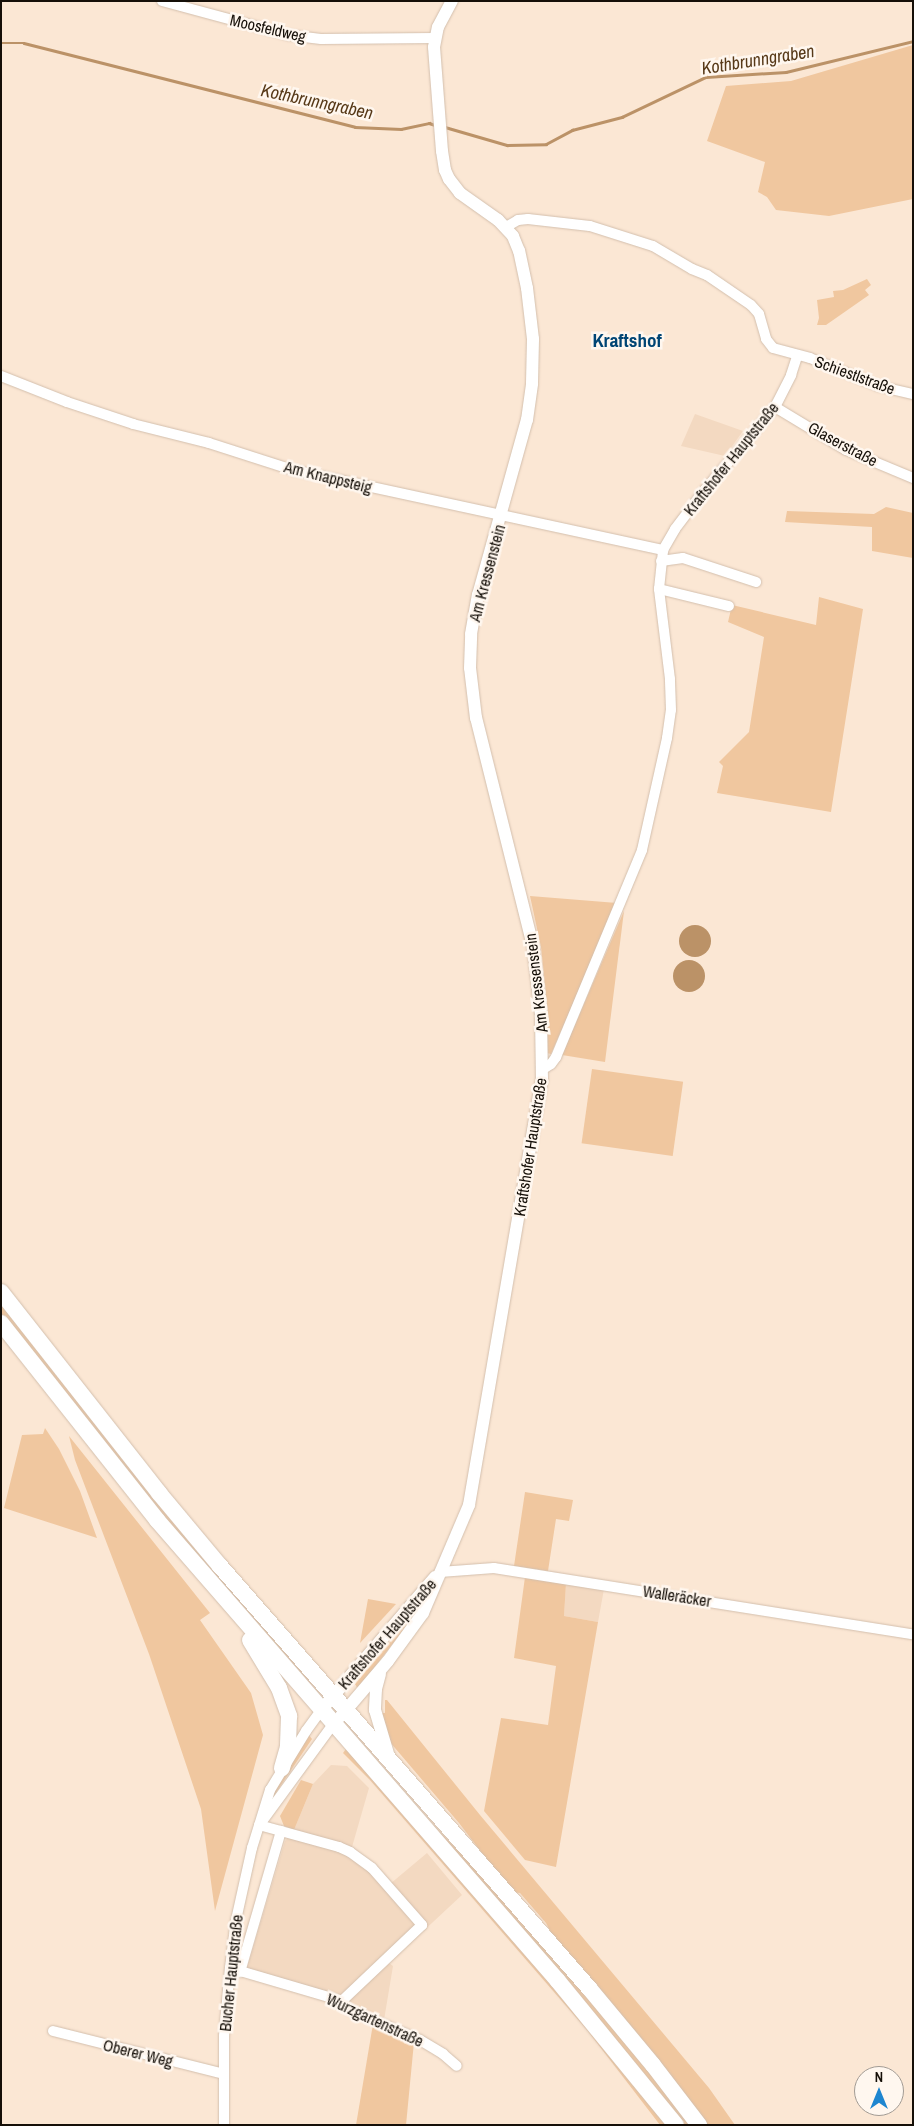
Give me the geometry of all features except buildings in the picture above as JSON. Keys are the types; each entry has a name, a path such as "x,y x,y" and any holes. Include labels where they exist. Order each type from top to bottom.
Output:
{"main road":[{"path":"1,1292 159,1493 589,1988 653,2065 698,2125"},
{"path":"1,1323 147,1509 608,2039 676,2125"},
{"path":"238,1613 250,1642 279,1688 287,1710 290,1730 288,1747 282,1768"}],"street":[{"name":"Moosfeldweg","path":"162,1 288,35 321,39 435,38"},
{"path":"452,1 441,18 435,38 434,57 441,140 446,170 455,187 506,227 518,220 528,219 590,226 653,246 692,269 707,274 751,305 758,314 766,339 773,348 797,356"},
{"name":"Am Kressenstein","path":"506,227 513,236 519,251 527,288 533,339 533,364 527,420 474,613 470,648 471,686 477,724 533,946 541,1005 543,1069"},
{"name":"Schiestlstraße","path":"797,356 810,358 878,386 913,394"},
{"name":"Kraftshofer Hauptstraße","path":"334,1723 381,1670 423,1613 463,1521 473,1490 540,1100 543,1069 551,1064 556,1057 642,850 667,738 671,710 659,590 663,550 704,491 775,407 791,375 797,356"},
{"name":"Am Knappsteig","path":"1,376 67,402 133,424 208,443 294,470 663,550"},
{"name":"Glaserstraße","path":"775,407 846,450 913,478"},
{"path":"661,561 683,558 756,582"},
{"path":"659,590 729,606"},
{"name":"Walleräcker","path":"440,1572 494,1568 913,1634"},
{"name":"Kraftshofer Hauptstraße","path":"322,1709 440,1572"},
{"path":"381,1670 376,1689 375,1710 389,1758"},
{"name":"Bucher Hauptstraße","path":"224,2125 224,2036 235,1970 236,1920 259,1825 270,1790 282,1768 322,1709"},
{"name":"Bucher Hauptstraße","path":"259,1825 334,1723"},
{"path":"259,1825 350,1852 372,1868 422,1925 342,2001"},
{"name":"Bucher Hauptstraße","path":"235,1970 281,1831"},
{"name":"Wurzgartenstraße","path":"235,1970 342,2001 348,2009 420,2040 443,2054 456,2066"},
{"name":"Oberer Weg","path":"53,2031 224,2074"}],"shaded area":[{"path":"913,45 913,199 829,216 776,210 767,197 758,192 765,162 707,141 726,86 791,81"},
{"path":"867,279 871,285 865,290 869,295 826,325 817,325 819,318 817,300 834,297 833,291 843,290"},
{"path":"695,414 743,431 725,456 681,446"},
{"path":"886,507 913,513 913,558 872,551 872,527 785,522 787,511 874,514"},
{"path":"819,597 863,609 831,812 717,793 723,766 719,762 749,732 764,637 728,622 732,605 816,625"},
{"path":"530,896 617,903 551,1054 547,1053 546,993 541,947"},
{"path":"624,911 605,1062 562,1055"},
{"path":"695,925 701,926 706,930 710,935 710,947 706,952 701,956 695,957 689,956 684,952 680,947 679,941 680,935 684,930 689,926"},
{"path":"689,960 695,961 700,965 704,970 704,982 700,987 695,991 689,992 683,991 678,987 674,982 673,976 674,970 678,965 683,961"},
{"path":"592,1069 683,1082 673,1156 582,1143"},
{"path":"1,1302 313,1680 311,1684 244,1607 196,1558 1,1316"},
{"path":"45,1428 59,1449 80,1491 97,1538 4,1508 22,1435 43,1434"},
{"path":"69,1436 210,1613 200,1620 251,1693 263,1735 215,1911 201,1809 149,1654 75,1460"},
{"path":"525,1492 573,1500 569,1521 556,1519 548,1571 514,1566"},
{"path":"525,1577 566,1584 564,1616 598,1622 556,1867 525,1860 484,1811 501,1718 548,1725 556,1666 514,1658"},
{"path":"566,1584 604,1589 598,1622 564,1616"},
{"path":"368,1599 396,1604 360,1643"},
{"path":"410,1618 410,1621 358,1689 355,1684"},
{"path":"385,1700 387,1700 480,1815 709,2088 735,2125 705,2125 557,1944 546,1923 520,1893 512,1892 459,1823 389,1741 379,1713 385,1713"},
{"path":"308,1734 312,1739 273,1797 272,1796"},
{"path":"346,1749 508,1932 669,2125 660,2125 587,2030 370,1780 343,1753"},
{"path":"331,1765 347,1766 369,1788 352,1847 390,1884 427,1853 462,1895 389,1963 393,1966 384,2020 247,1968 285,1841 294,1830 313,1784"},
{"path":"301,1780 313,1784 294,1830 284,1826 280,1816"},
{"path":"432,1824 494,1887 576,1981 692,2125 681,2125"},
{"path":"373,2024 414,2042 406,2125 356,2125"}],"waterway":[{"name":"Kothbrunngraben","path":"445,127 507,145 546,144 572,130 622,117 706,77 786,72 913,41"},
{"name":"Kothbrunngraben","path":"1,43 24,43 355,127 401,129 429,123 435,125"}],"district":[{"name":"Kraftshof","path":"627,341"}]}
